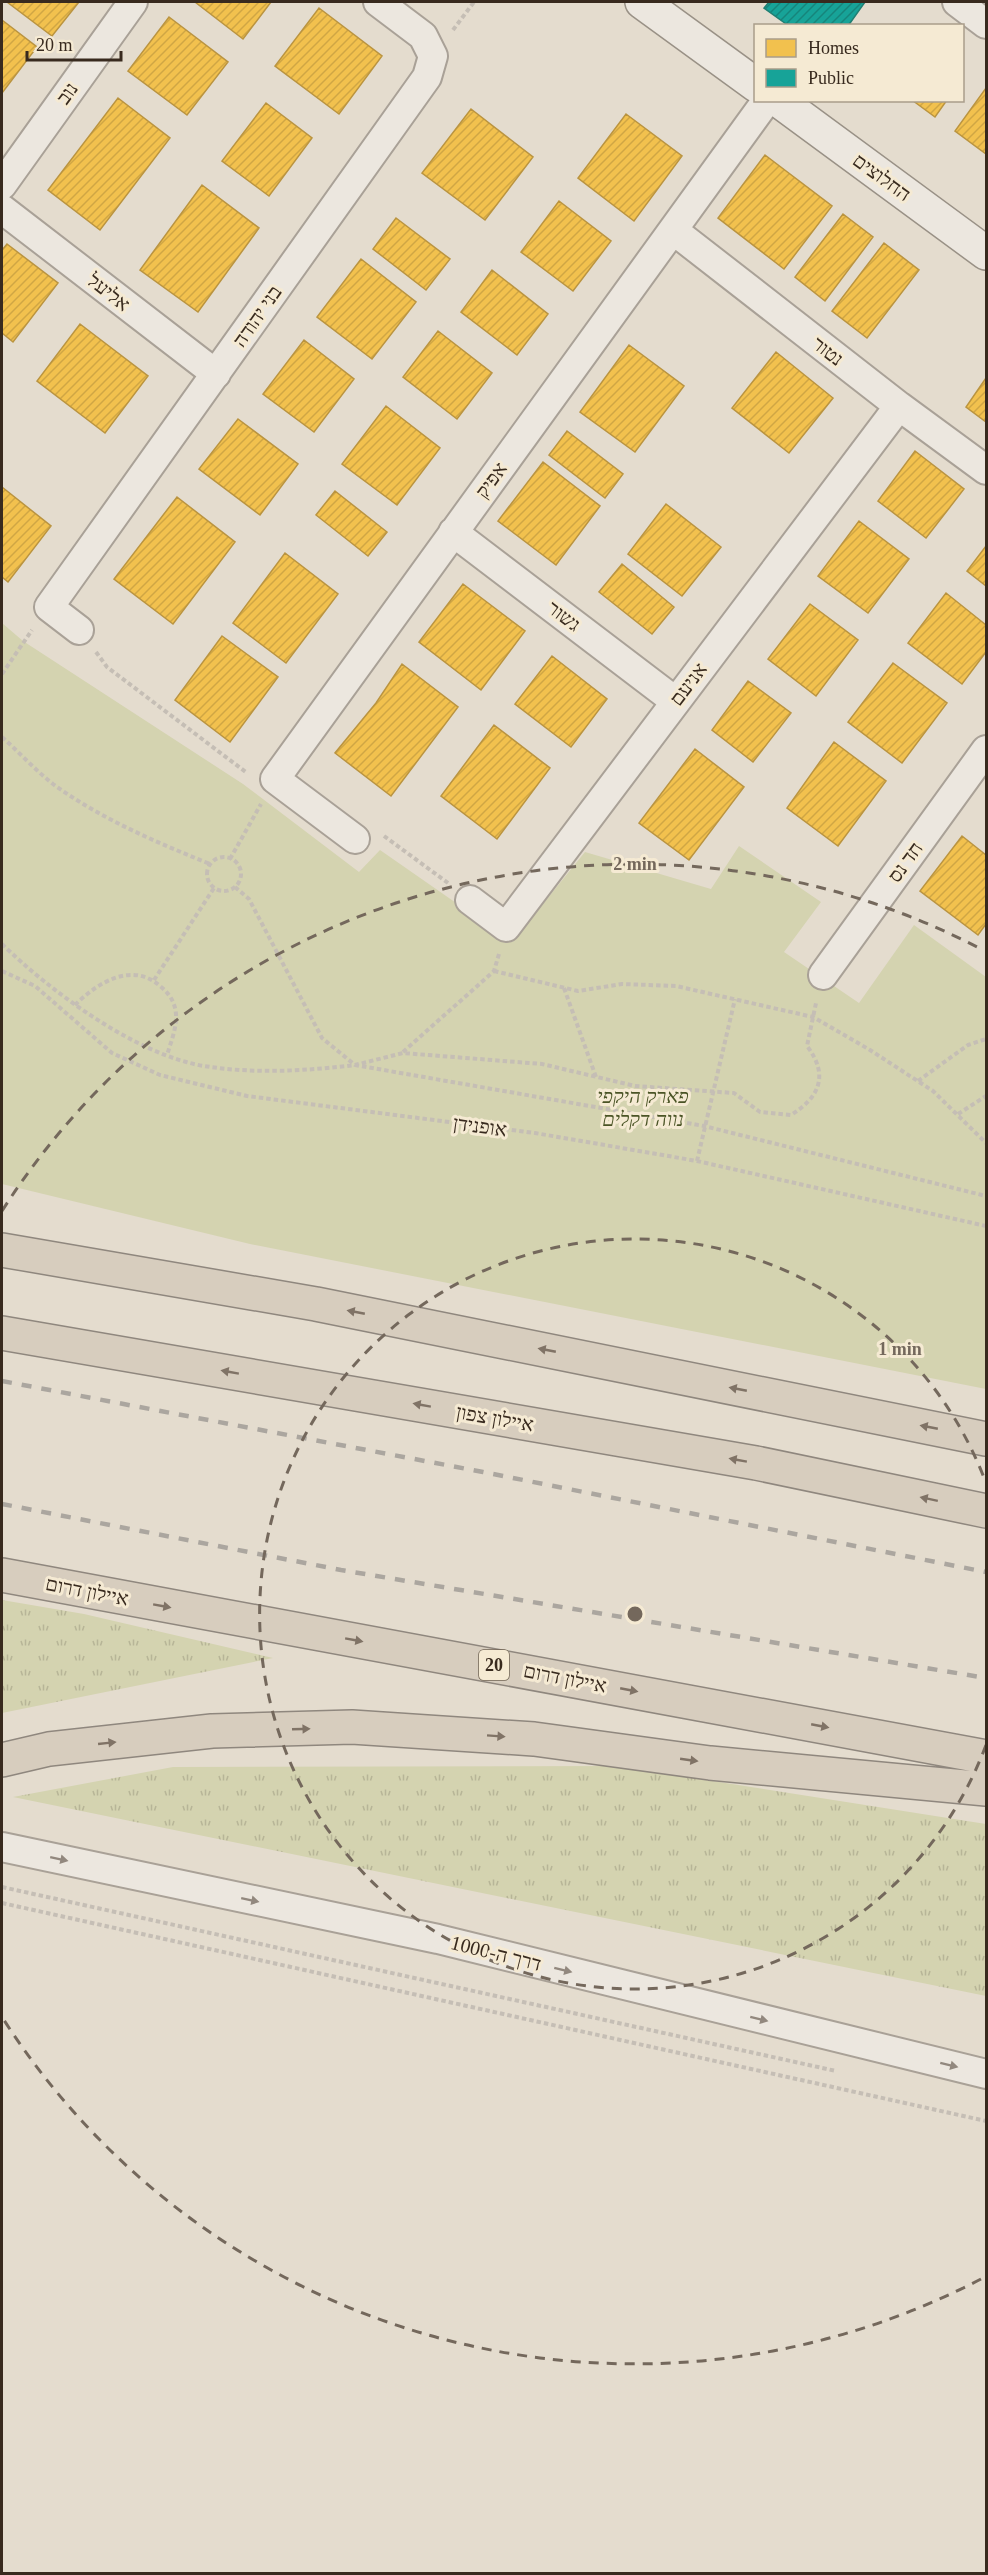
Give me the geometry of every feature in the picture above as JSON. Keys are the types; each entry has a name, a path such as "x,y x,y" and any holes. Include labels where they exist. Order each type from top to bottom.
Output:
{"highway":[{"path":"2,1234 316,1304 987,1439"},
{"path":"2,1250 316,1304"},
{"name":"איילון צפון","path":"2,1333 756,1463 987,1511"},
{"name":"איילון דרום","path":"2,1575 987,1757"},
{"path":"2,1760 49,1749 212,1731 352,1727 534,1739 710,1763 987,1789"}],"street":[{"name":"נוב","path":"2,185 134,2"},
{"name":"בני יהודה","path":"49,607 427,77 433,56 423,36 378,2"},
{"path":"642,2 754,83"},
{"path":"957,2 987,24"},
{"name":"אפיק","path":"272,784 766,102"},
{"name":"החלוצים","path":"781,102 987,253"},
{"name":"אליעל","path":"2,209 216,374"},
{"name":"נטור","path":"673,230 899,406 987,470"},
{"name":"אניעם","path":"506,927 899,406"},
{"name":"גשור","path":"453,532 675,701"},
{"path":"49,607 79,630"},
{"name":"חד נס","path":"823,975 987,750"},
{"path":"272,784 355,839"},
{"path":"470,900 506,927"},
{"name":"דרך ה-1000","path":"2,1847 438,1939 987,2074"}],"path":[{"path":"2,674 49,607"},
{"path":"79,630 107,667 272,784 230,859"},
{"path":"2,737 52,784 93,810 150,840 210,864"},
{"path":"355,839 384,836 470,900"},
{"path":"219,858 230,859 235,861 241,872 235,887 224,892 214,888 207,874 210,864 219,858"},
{"path":"235,887 249,899 322,1038 355,1065 704,1126 987,1196"},
{"path":"154,980 214,888"},
{"path":"403,1053 494,971 506,927"},
{"path":"2,944 75,1005 167,1054 203,1066 304,1071 355,1065 403,1053 542,1064 635,1086 734,1093 760,1112 776,1116 791,1115 805,1106 814,1096 820,1076 817,1060 807,1046 823,975"},
{"name":"אופנידן","path":"2,971 34,986 112,1053 160,1075 247,1096 535,1133 697,1161 987,1226"},
{"path":"494,971 578,991 622,984 676,986 813,1017 870,1050 933,1091 987,1143"},
{"path":"75,1005 88,992 116,976 132,975 154,980 169,993 176,1014 167,1054"},
{"path":"564,987 596,1077"},
{"path":"697,1161 735,999"},
{"path":"918,1081 968,1046 987,1038"},
{"path":"958,1114 987,1096"},
{"path":"2,1887 847,2073"},
{"path":"2,1903 987,2121"}],"green space":[{"name":"פארק היקפי נווה דקלים","path":"2,623 23,641 243,784 359,872 380,850 512,942 585,852 711,889 739,846 821,902 784,952 859,1003 914,925 986,977 986,1389 250,1244 2,1184"},
{"path":"2,1600 84,1614 273,1658 2,1713"},
{"path":"617,1766 986,1824 986,1996 13,1797 173,1767"}],"building: Homes":[{"path":"7,2 79,2 52,36"},
{"path":"195,2 271,2 243,39"},
{"path":"319,8 382,56 339,114 275,66"},
{"path":"169,17 228,62 187,115 128,71"},
{"path":"2,20 37,47 2,93"},
{"path":"986,88 986,154 955,131"},
{"path":"118,98 170,138 100,230 48,190"},
{"path":"915,102 946,102 935,117"},
{"path":"266,103 312,138 269,196 222,161"},
{"path":"471,109 533,157 485,220 422,173"},
{"path":"626,114 682,156 634,221 578,178"},
{"path":"765,155 832,206 784,269 718,218"},
{"path":"202,185 259,228 198,312 140,270"},
{"path":"559,201 611,241 573,291 521,252"},
{"path":"843,214 873,237 825,301 795,277"},
{"path":"396,218 450,259 426,290 373,249"},
{"path":"884,243 919,270 867,338 832,311"},
{"path":"7,244 58,283 13,342 2,333 2,250"},
{"path":"361,259 416,302 372,359 317,317"},
{"path":"492,270 548,314 517,355 461,312"},
{"path":"80,324 148,376 105,433 37,381"},
{"path":"438,331 492,373 457,419 403,377"},
{"path":"304,340 354,379 314,432 263,394"},
{"path":"629,345 684,386 635,452 580,412"},
{"path":"776,352 833,398 789,453 732,408"},
{"path":"986,378 986,422 966,407"},
{"path":"386,406 440,448 397,505 342,464"},
{"path":"238,419 298,464 260,515 199,469"},
{"path":"567,431 623,474 605,498 549,455"},
{"path":"915,451 964,489 926,538 878,501"},
{"path":"543,462 600,506 556,565 498,521"},
{"path":"2,487 51,526 8,582 2,577"},
{"path":"335,491 387,532 368,556 316,515"},
{"path":"177,497 235,542 173,624 114,579"},
{"path":"666,504 721,547 682,596 628,554"},
{"path":"859,521 909,559 868,613 818,576"},
{"path":"986,546 986,586 967,571"},
{"path":"285,553 338,594 286,663 233,623"},
{"path":"622,564 674,607 652,634 599,592"},
{"path":"463,584 525,631 481,690 419,642"},
{"path":"946,593 986,625 986,652 962,684 908,643"},
{"path":"810,604 858,640 816,696 768,659"},
{"path":"222,636 278,677 230,742 175,700"},
{"path":"552,656 607,699 571,747 515,704"},
{"path":"893,663 947,703 902,763 848,722"},
{"path":"402,664 458,707 391,796 335,753 376,703"},
{"path":"748,681 791,713 753,762 712,730"},
{"path":"494,725 550,768 497,839 441,796"},
{"path":"834,742 886,781 838,846 787,808"},
{"path":"695,749 744,787 689,860 639,823"},
{"path":"962,836 986,855 986,924 978,935 920,891"}],"building: Public":[{"path":"769,2 865,2 849,24 786,24 764,8"}],"railway":[{"path":"2,1381 483,1472 986,1572"},
{"path":"2,1504 341,1570 986,1678"}]}
